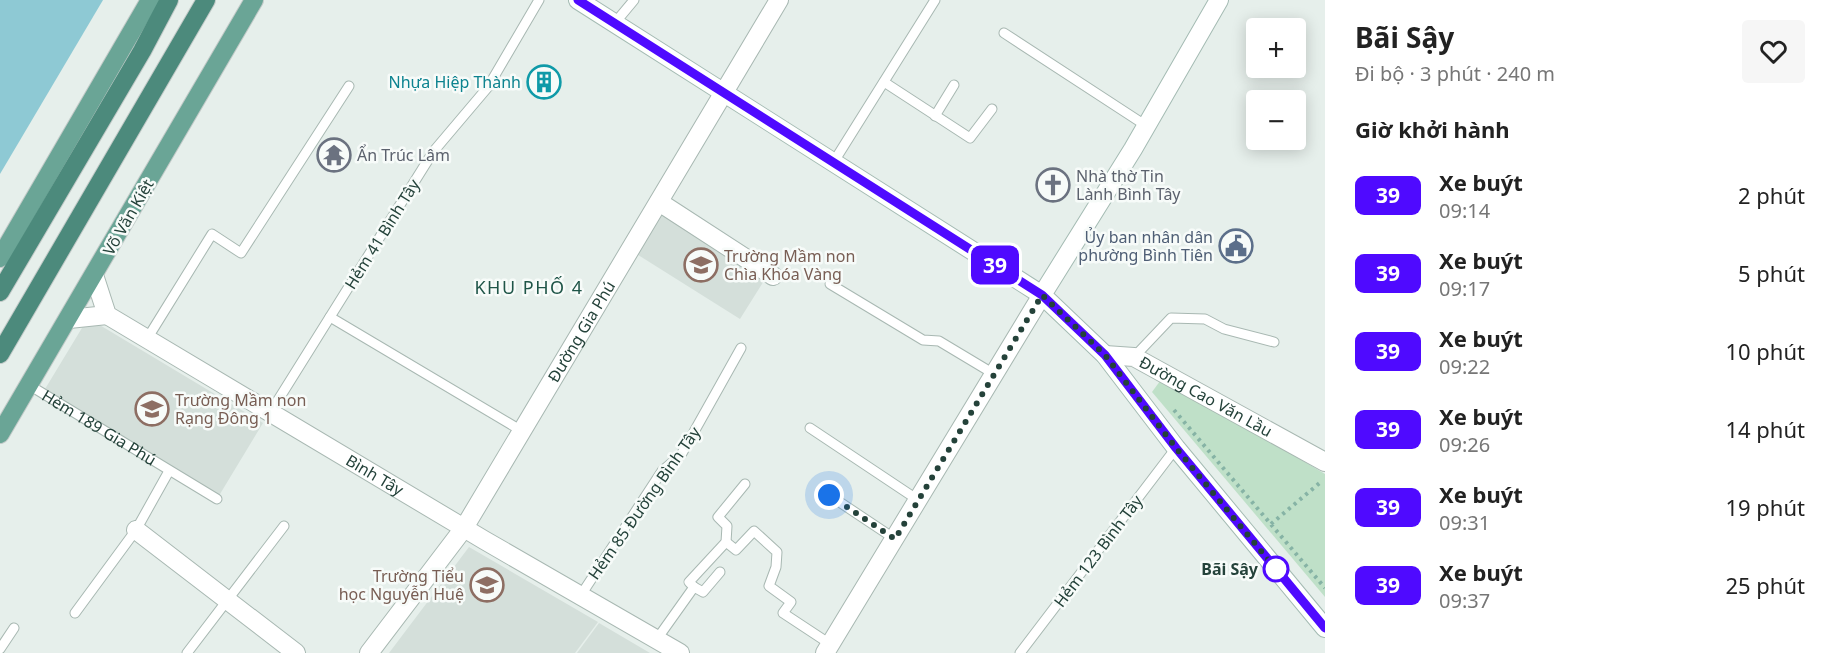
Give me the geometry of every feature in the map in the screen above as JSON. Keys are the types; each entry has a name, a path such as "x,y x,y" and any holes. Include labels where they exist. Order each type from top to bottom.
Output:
{"highway":[{"path":"0,292 142,51 169,0"},
{"path":"0,354 206,0"}],"main road":[{"path":"0,258 150,0"},
{"name":"Võ Văn Kiệt","path":"0,434 254,0"}],"street":[{"name":"Đường Gia Phú","path":"369,653 464,528 779,0"},
{"path":"827,649 1219,0"},
{"path":"589,3 614,24 1042,295 1105,355 1176,448 1325,628"},
{"path":"659,202 773,276"},
{"path":"69,319 107,315 94,276"},
{"name":"Bình Tây","path":"107,315 464,528 681,653"},
{"name":"Đường Cao Văn Lầu","path":"1105,355 1134,357 1320,467"},
{"path":"136,530 296,653"}],"lane":[{"name":"Hẻm 41 Bình Tây","path":"270,413 434,152 488,87 539,0"},
{"path":"614,24 634,0"},
{"path":"833,163 935,0"},
{"path":"1004,33 1145,125"},
{"path":"884,82 970,138 992,109"},
{"path":"935,116 954,85"},
{"path":"147,339 212,234 241,253 349,86"},
{"path":"830,284 923,340 939,341 994,374"},
{"path":"330,316 522,432"},
{"path":"1134,357 1171,318 1205,319 1224,329 1274,342"},
{"name":"Hẻm 85 Đường Bình Tây","path":"581,595 662,471 681,455 741,348"},
{"name":"Hẻm 189 Gia Phú","path":"29,385 217,499"},
{"path":"810,428 918,500"},
{"name":"Hẻm 123 Bình Tây","path":"1020,653 1176,448"},
{"name":"Hẻm 189 Gia Phú","path":"75,613 136,530 170,471"},
{"path":"720,572 703,592 689,582 726,542 727,526 718,517 745,484"},
{"path":"829,495 895,539"},
{"path":"187,653 284,526"},
{"path":"726,542 736,550 754,531 777,552 776,567 770,586 762,594"},
{"path":"770,586 791,602 783,612 827,649"},
{"path":"657,639 694,587"},
{"path":"0,649 14,628"}],"path":[{"path":"1173,409 1325,588"},
{"path":"1271,524 1325,478 1320,467"}],"shaded area":[{"name":"Trường Mầm non Chìa Khóa Vàng","path":"662,210 767,276 740,319 635,253"},
{"name":"Trường Mầm non Rạng Đông 1","path":"88,318 263,423 217,499 42,394"},
{"name":"Trường Tiểu học Nguyễn Huệ","path":"469,547 598,622 575,653 389,653"},
{"path":"599,623 650,653 577,653"}],"green space":[{"path":"1163,377 1325,474 1325,597 1152,392"}],"water":[{"path":"0,0 103,0 0,174"}],"bus line":[{"name":"39","path":"578,0 1042,295 1105,355 1176,448 1325,628"}],"place":[{"name":"Nhựa Hiệp Thành","path":"544,82"},
{"name":"Ẩn Trúc Lâm","path":"334,155"},
{"name":"Nhà thờ Tin Lành Bình Tây","path":"1053,185"},
{"name":"Ủy ban nhân dân phường Bình Tiên","path":"1236,246"},
{"name":"Trường Mầm non Chìa Khóa Vàng","path":"701,265"},
{"name":"Trường Mầm non Rạng Đông 1","path":"152,409"},
{"name":"Bãi Sậy","path":"1276,569"},
{"name":"Trường Tiểu học Nguyễn Huệ","path":"487,585"}],"district":[{"name":"KHU PHỐ 4","path":"529,288"}],"route":[{"path":"829,495 895,539 1042,295 1105,355 1176,448 1280,574 1276,569"}]}
